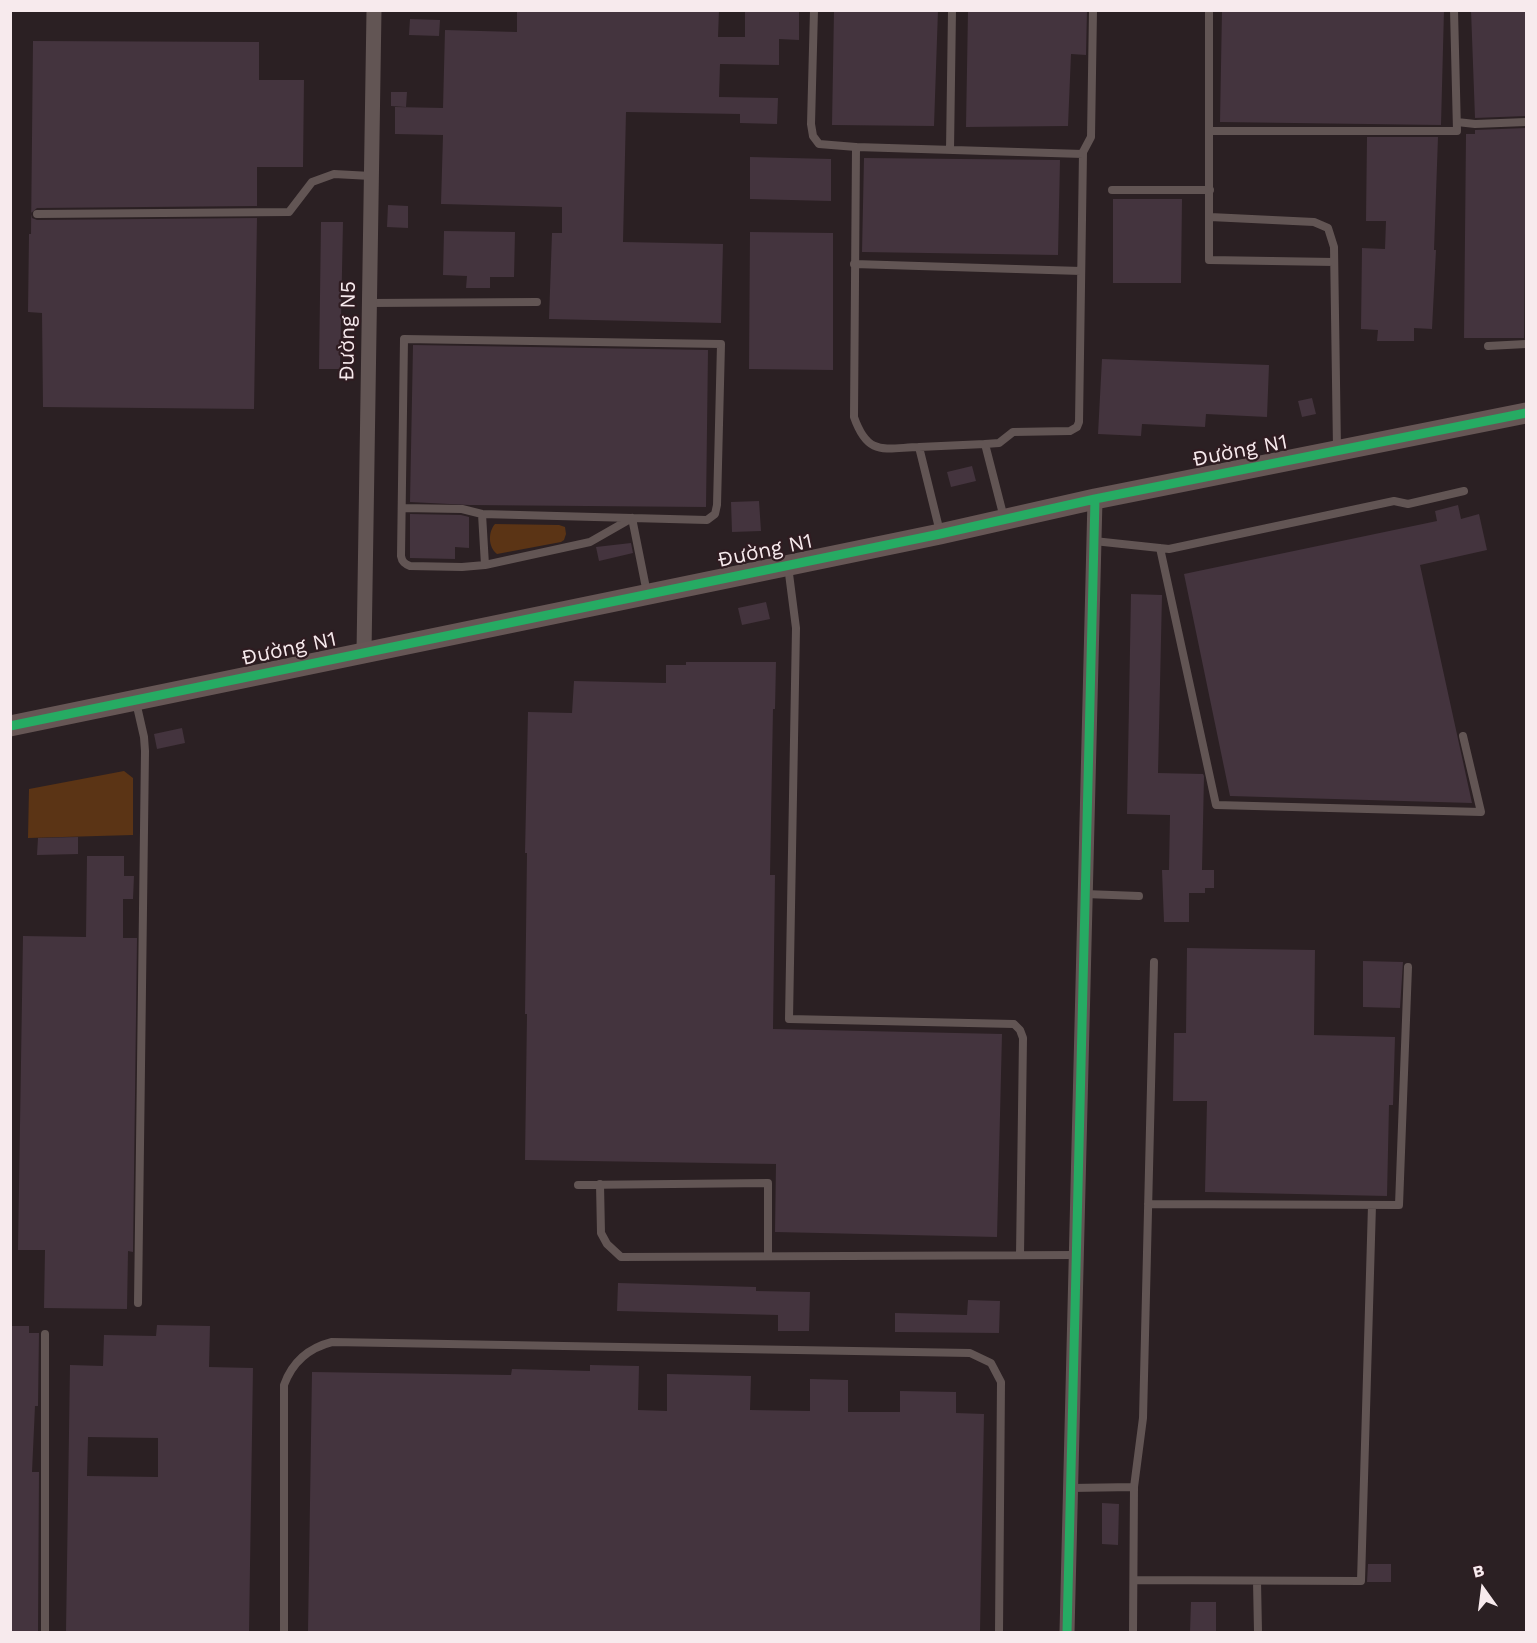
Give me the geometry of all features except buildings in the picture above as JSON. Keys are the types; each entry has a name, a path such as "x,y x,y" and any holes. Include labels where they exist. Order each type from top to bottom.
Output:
{"street":[{"name":"Đường N5","path":"364,652 374,10"},
{"name":"Đường N1","path":"10,726 1337,450 1527,413"},
{"path":"1067,1632 1095,500"}],"lane":[{"path":"814,10 811,103 813,136 819,144 1083,154"},
{"path":"950,150 952,10"},
{"path":"856,147 852,408 857,426 871,446 880,448 986,444 999,442 1013,432 1070,431 1077,427 1083,154 1091,136 1093,10"},
{"path":"1209,10 1209,260 1334,262"},
{"path":"1210,130 1457,131 1454,10"},
{"path":"1457,122 1475,124 1527,122"},
{"path":"37,214 289,212 312,182 334,174 371,176"},
{"path":"1112,190 1210,190"},
{"path":"1210,217 1314,222 1328,228 1334,247 1337,450"},
{"path":"854,264 1081,271"},
{"path":"370,303 537,302"},
{"path":"402,508 462,509 482,514 632,518 707,520 715,514 717,505 721,344 405,339 401,556 402,561 410,566 485,565 590,542 632,518"},
{"path":"1488,346 1527,344"},
{"path":"986,444 1004,520"},
{"path":"920,447 940,534"},
{"path":"1094,541 1169,549 1394,501 1408,504 1464,491"},
{"path":"482,514 485,565"},
{"path":"632,518 647,594"},
{"path":"1160,548 1216,805 1481,812 1463,736"},
{"path":"787,564 796,628 789,1019 1014,1024 1020,1030 1023,1038 1020,1255"},
{"path":"135,700 145,751 138,1303"},
{"path":"1085,894 1139,896"},
{"path":"1133,1632 1134,1487 1143,1418 1154,962"},
{"path":"1148,1204 1399,1205 1408,967"},
{"path":"578,1185 768,1183 768,1256"},
{"path":"600,1184 601,1233 607,1244 621,1257 1076,1255"},
{"path":"1134,1580 1361,1581 1372,1205"},
{"path":"45,1334 45,1632"},
{"path":"284,1632 284,1385 290,1368 318,1346 332,1342 970,1353 991,1363 1001,1382 999,1632"},
{"path":"1071,1488 1134,1487"},
{"path":"1257,1581 1258,1632"}],"shaded area":[{"path":"495,524 559,525 565,527 566,534 561,542 497,554 490,539"},
{"path":"124,771 133,778 133,835 28,838 29,789"}],"cycle path":[{"path":"10,726 940,534 1095,499 1526,413"},
{"path":"1067,1632 1095,499"}]}
